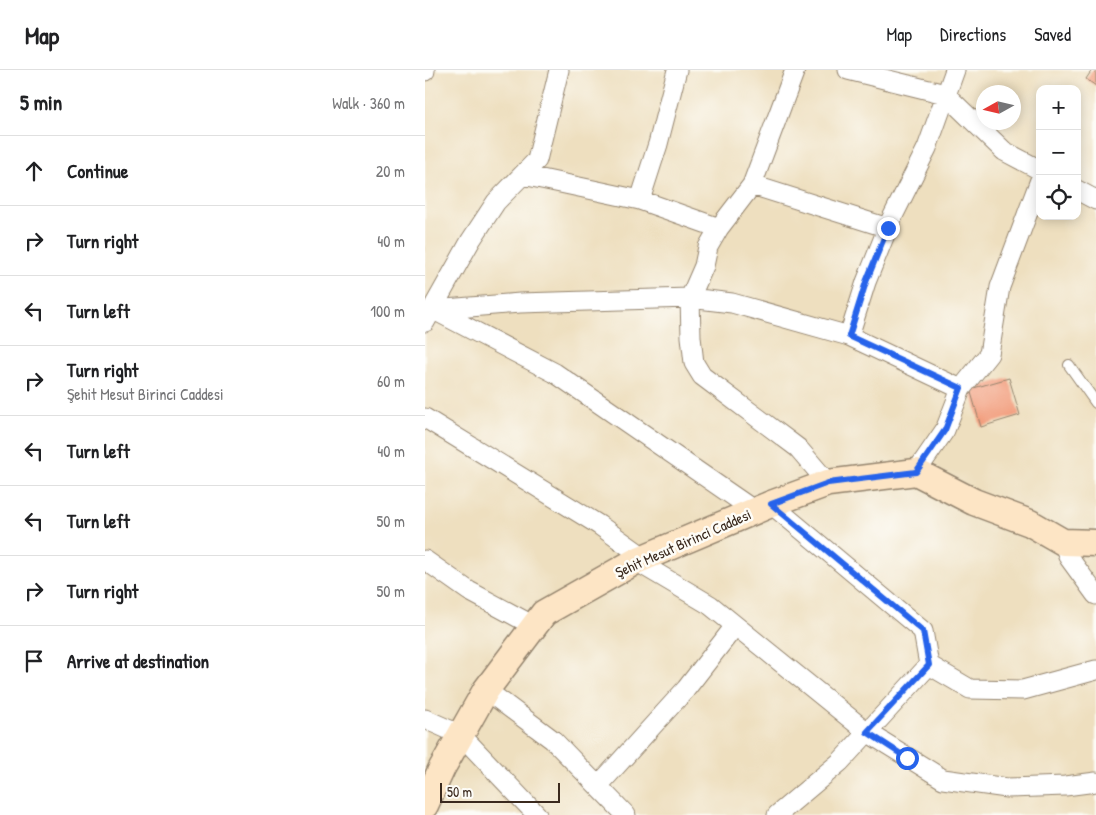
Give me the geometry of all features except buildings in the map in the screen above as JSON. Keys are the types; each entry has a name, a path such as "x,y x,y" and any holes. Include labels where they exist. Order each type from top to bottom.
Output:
{"main road":[{"name":"Şehit Mesut Birinci Caddesi","path":"427,795 486,690 544,613 640,560 763,508 828,483 916,472"},
{"path":"916,472 974,502 1030,523 1063,542 1096,543"}],"street":[{"path":"428,312 476,232 497,202 537,160 559,70"},
{"path":"640,200 658,144 677,70"},
{"path":"795,70 752,185 719,228 708,247 704,266 690,298 691,337 694,363 702,376 798,448 828,483"},
{"path":"848,70 945,94 1004,151 1036,168"},
{"path":"849,336 866,282 888,228 927,148 955,70"},
{"path":"523,175 640,200 719,228"},
{"path":"752,185 888,228"},
{"path":"916,472 945,430 961,388 989,354 1000,287 1036,191"},
{"path":"1081,192 1096,200"},
{"path":"428,312 520,304 690,298 732,303 849,336 961,388"},
{"path":"428,312 555,373 763,508 923,631 929,665 970,689 1023,690 1096,670"},
{"path":"425,418 599,525 640,560 710,605 867,732 943,779 1007,788 1065,786 1096,782"},
{"path":"1063,542 1069,558 1096,594"},
{"path":"425,560 469,591 534,626"},
{"path":"598,786 686,689 735,626"},
{"path":"777,815 840,762 929,665"},
{"path":"486,690 553,740 625,815"},
{"path":"425,720 461,736 537,815"}],"lane":[{"path":"1069,365 1096,404"}],"route":[{"path":"888,228 866,282 849,336 961,388 945,430 916,472 828,483 771,504 923,631 929,665 867,732 907,758"}]}
